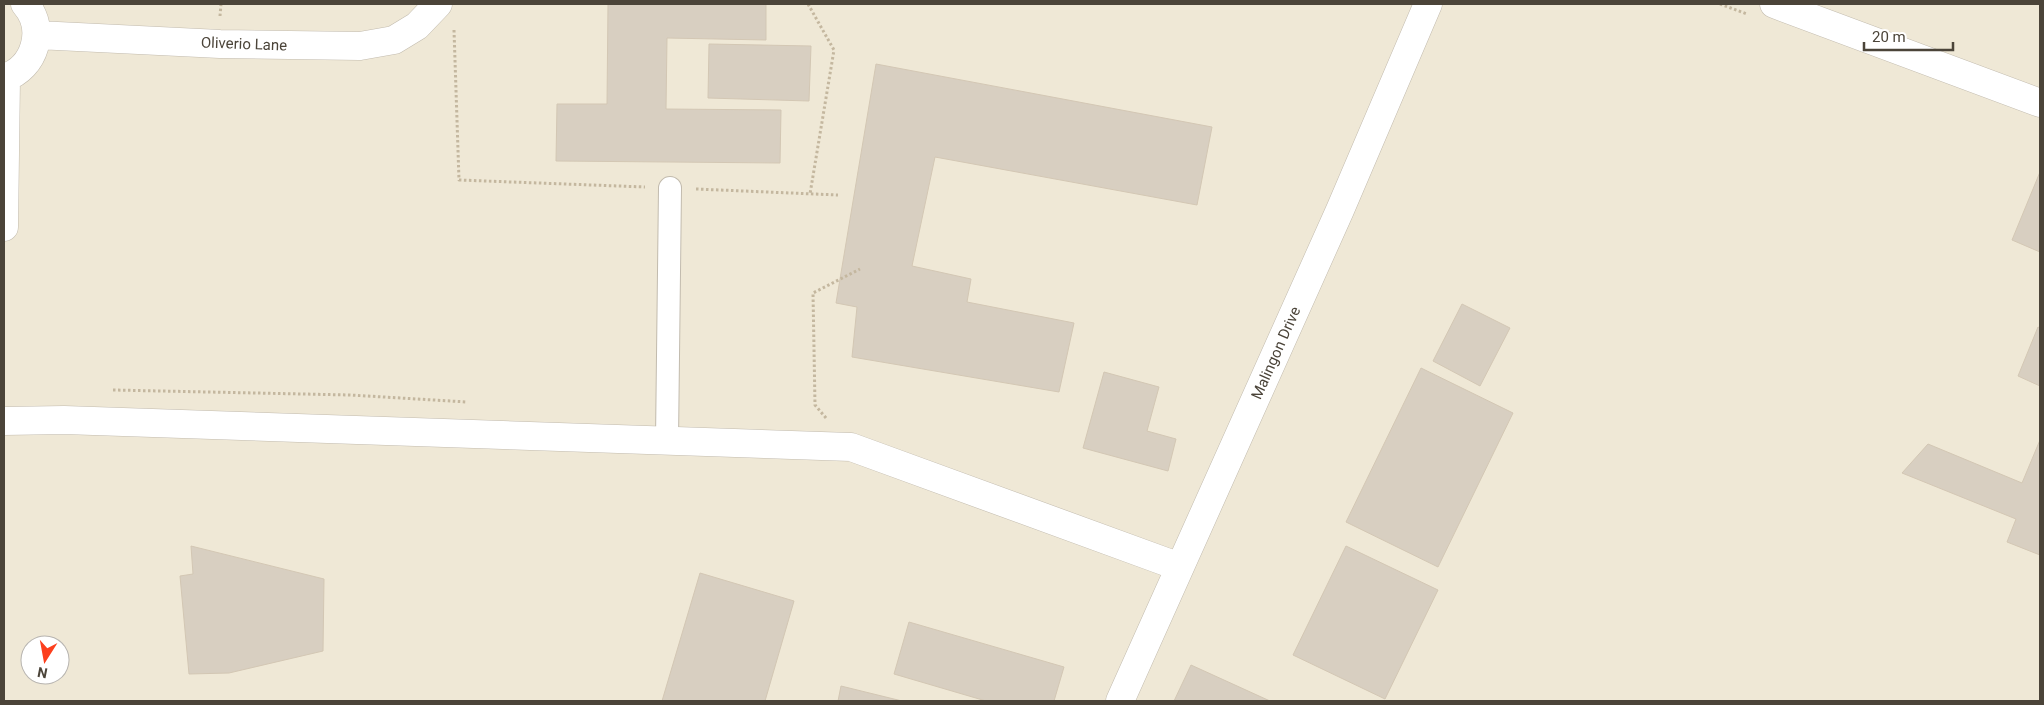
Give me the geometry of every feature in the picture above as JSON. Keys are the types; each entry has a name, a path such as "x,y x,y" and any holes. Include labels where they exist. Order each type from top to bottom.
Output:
{"street":[{"path":"4,227 5,78 16,73 31,57 36,35 33,17 25,4"},
{"name":"Malingon Drive","path":"1120,701 1340,210 1428,4"},
{"path":"1774,4 2040,103"},
{"name":"Oliverio Lane","path":"36,35 220,44 360,46 394,40 416,26 446,14"},
{"path":"668,440 670,188"},
{"path":"4,421 64,420 851,447 1180,567"}],"path":[{"path":"808,4 834,50 810,194"},
{"path":"446,14 459,180"},
{"path":"851,447 815,406 813,293 860,269"}],"shaded area":[{"path":"4,4 2040,4 2040,701 4,701"}],"building":[{"path":"608,4 766,4 766,40 667,38 666,109 781,110 780,163 556,161 557,104 607,104"},
{"path":"709,44 811,46 809,101 708,98"},
{"path":"876,64 1212,127 1197,205 935,157 912,266 971,279 967,302 1074,323 1059,392 852,357 857,307 836,303"},
{"path":"2040,172 2040,252 2012,240"},
{"path":"1462,304 1510,328 1480,386 1433,361"},
{"path":"2038,327 2040,328 2040,386 2018,376"},
{"path":"1421,368 1513,413 1438,567 1346,522"},
{"path":"1104,372 1159,387 1147,431 1176,439 1168,471 1083,448"},
{"path":"2040,440 2040,555 2007,542 2016,519 1902,473 1928,444 2022,483"},
{"path":"191,546 324,579 323,651 229,673 189,674 180,576 193,574"},
{"path":"1346,546 1438,590 1385,699 1293,655"},
{"path":"700,573 794,601 765,701 662,701"},
{"path":"909,622 1064,667 1054,701 986,701 894,674"},
{"path":"1191,665 1270,701 1174,701"},
{"path":"841,686 902,701 838,701"}]}
